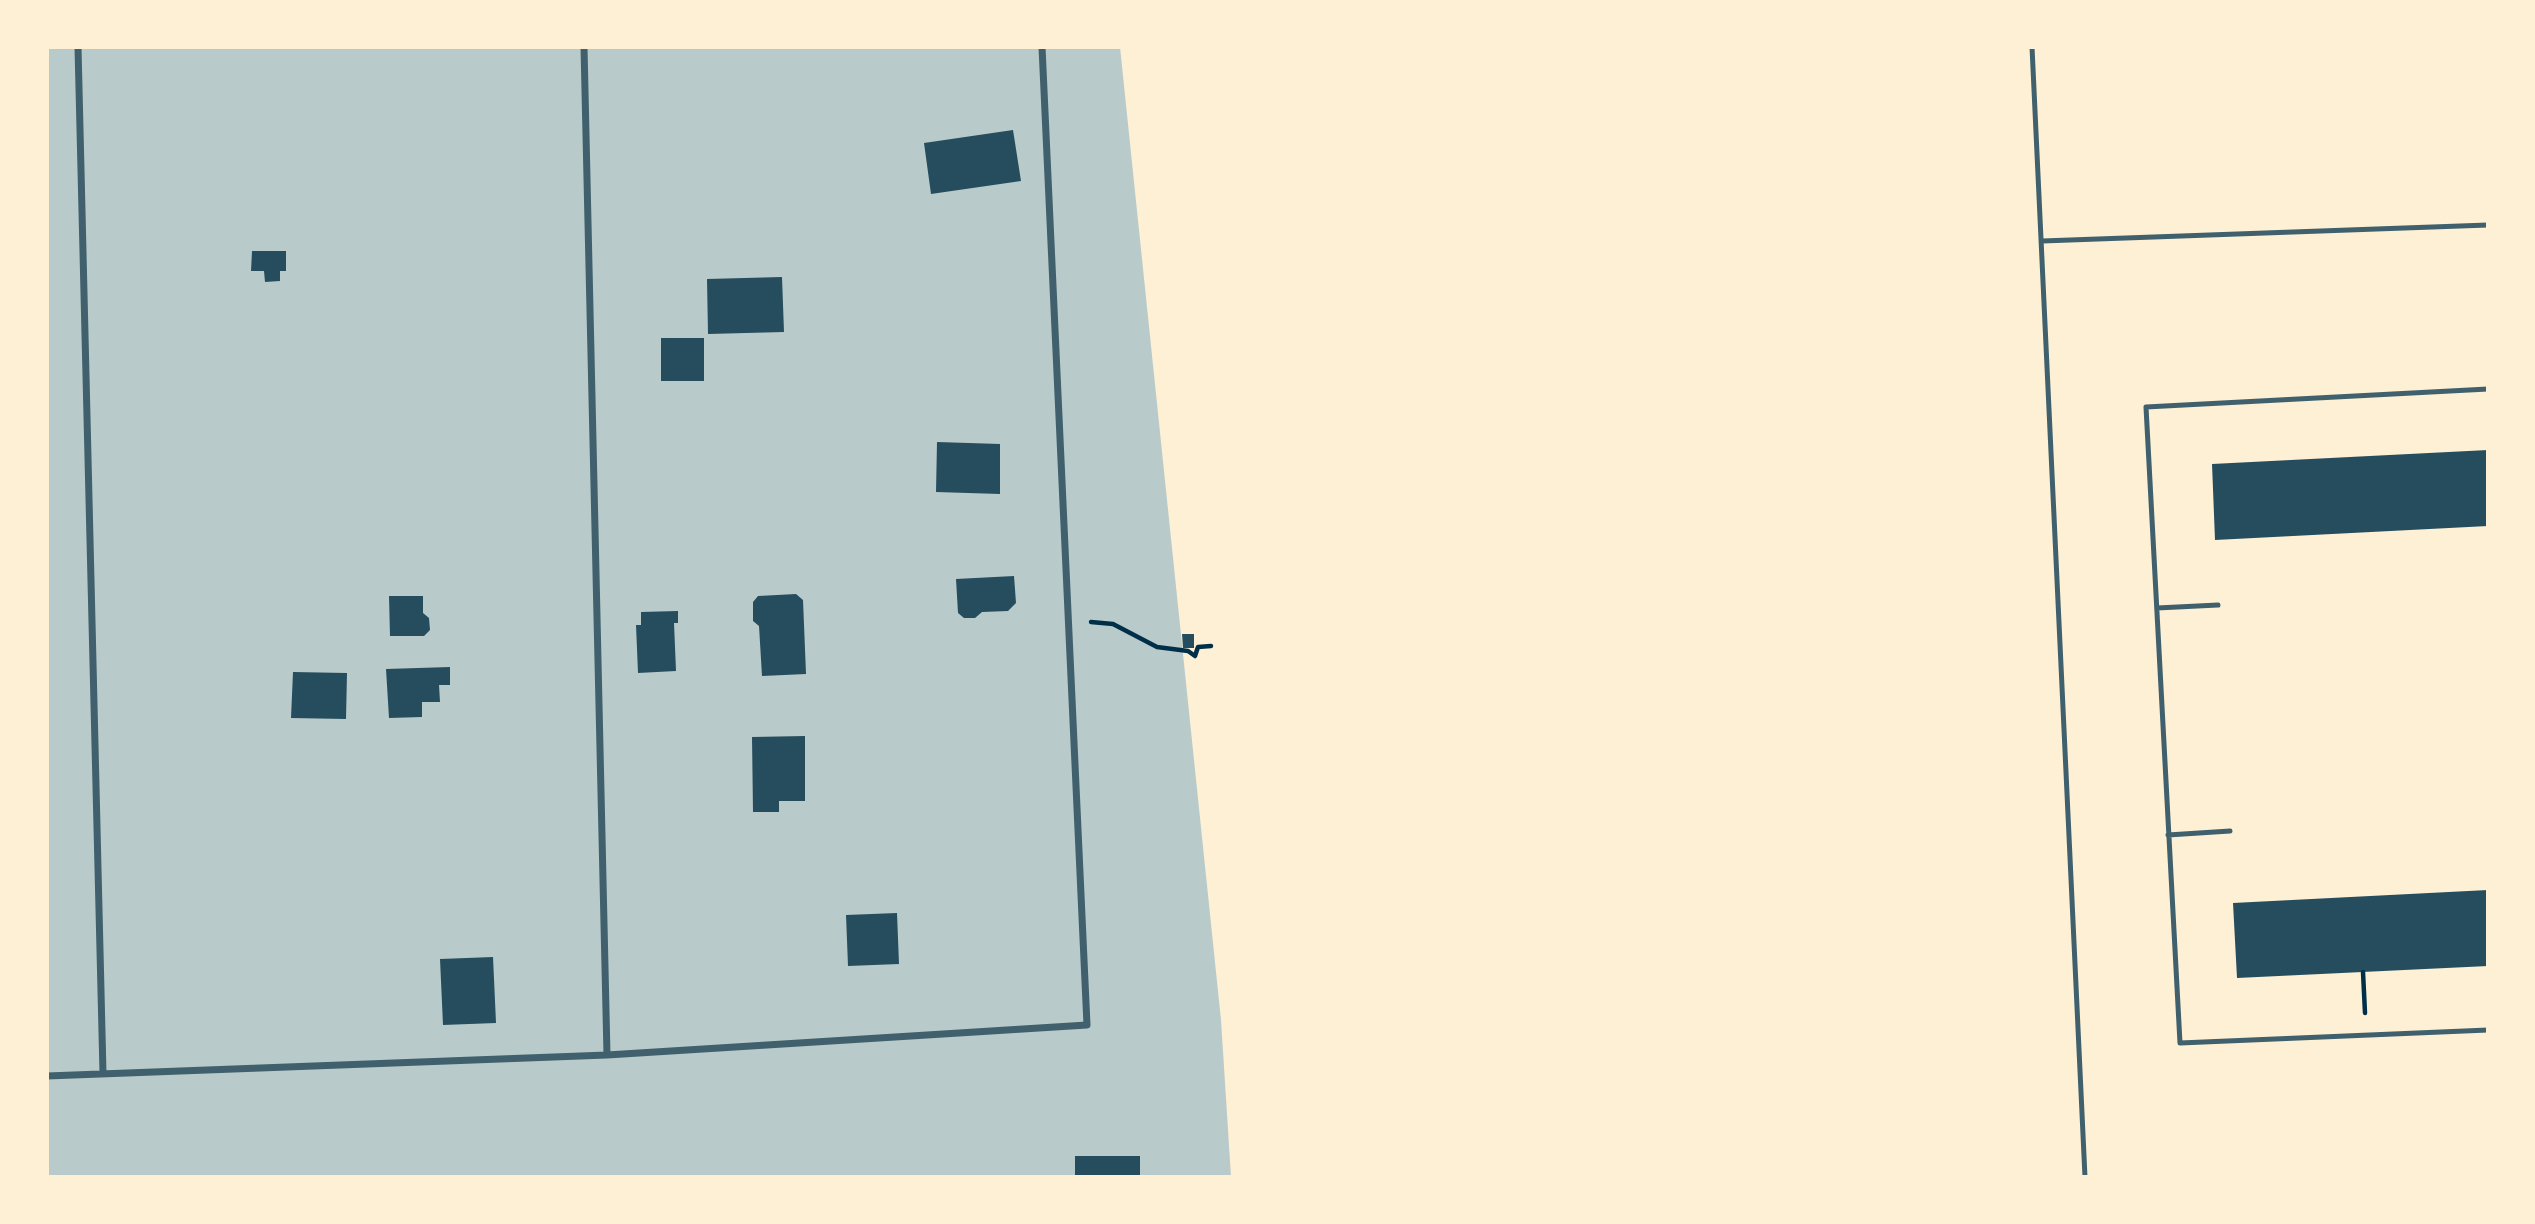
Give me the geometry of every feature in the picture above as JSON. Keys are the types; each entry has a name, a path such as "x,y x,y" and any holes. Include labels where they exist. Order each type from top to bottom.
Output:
{"street":[{"path":"78,47 103,1073"},
{"path":"584,47 607,1055"},
{"path":"47,1076 607,1055 1087,1025 1042,47"}],"lane":[{"path":"2032,47 2085,1177"},
{"path":"2042,241 2488,225"},
{"path":"2488,390 2146,407 2180,1043 2488,1030"},
{"path":"2157,608 2218,605"},
{"path":"2168,835 2230,831"}],"path":[{"path":"1069,621 1113,624 1157,648 1188,651 1195,656 1198,647 1211,646"},
{"path":"2363,972 2365,1013"}],"shaded area":[{"path":"47,47 1120,47 1221,1020 1231,1177 47,1177"}],"building":[{"path":"1013,130 1021,181 931,194 924,143"},
{"path":"252,251 286,251 286,271 280,271 280,281 265,282 264,271 251,271"},
{"path":"782,277 784,332 708,334 707,279"},
{"path":"661,338 704,338 704,381 661,381"},
{"path":"937,442 1000,444 1000,494 936,492"},
{"path":"2488,450 2488,526 2215,540 2212,464"},
{"path":"1014,576 1016,603 1008,611 982,612 975,618 964,618 958,613 956,579"},
{"path":"796,594 803,600 806,674 762,676 759,626 753,621 753,602 758,596"},
{"path":"389,596 423,596 423,613 429,618 430,630 424,636 390,636"},
{"path":"678,611 678,623 674,623 676,671 638,673 636,625 641,625 641,612"},
{"path":"1182,634 1194,634 1194,648 1183,648"},
{"path":"450,667 450,685 439,685 440,702 422,702 422,717 389,718 386,669"},
{"path":"293,672 347,673 346,719 291,718"},
{"path":"805,736 805,801 779,801 779,812 753,812 752,737"},
{"path":"2488,890 2488,966 2237,978 2233,903"},
{"path":"897,913 899,964 848,966 846,915"},
{"path":"493,957 496,1023 443,1025 440,959"},
{"path":"1075,1156 1140,1156 1140,1177 1075,1177"}]}
